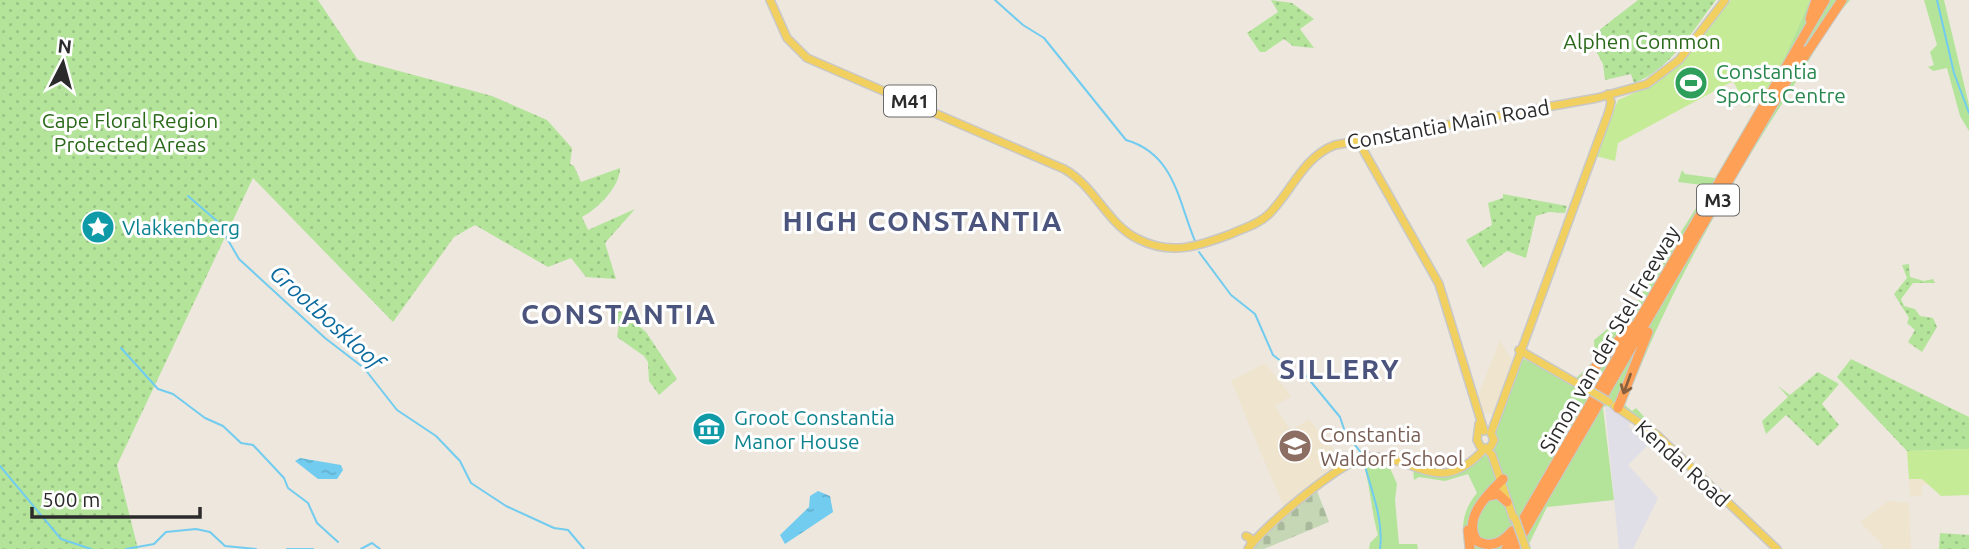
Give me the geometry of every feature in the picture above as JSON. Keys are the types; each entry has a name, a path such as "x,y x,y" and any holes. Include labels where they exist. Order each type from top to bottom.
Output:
{"highway":[{"path":"1785,71 1816,0"},
{"name":"Simon van der Stel Freeway","path":"1514,549 1825,0"},
{"name":"Simon van der Stel Freeway","path":"1506,549 1796,66 1832,0"},
{"path":"1796,66 1842,0"},
{"path":"1573,381 1585,385 1628,331 1683,253"},
{"path":"1618,408 1651,323 1683,253"},
{"path":"1501,478 1476,512 1472,530 1477,541 1488,545 1500,542 1510,534 1566,447"},
{"path":"1470,549 1468,530 1472,512 1501,478"},
{"path":"1523,549 1551,486"},
{"path":"1486,498 1498,494 1507,502"}],"main road":[{"name":"Constantia Main Road","path":"770,0 787,38 807,58 1064,169 1087,187 1130,235 1157,246 1188,248 1261,220 1315,156 1335,145 1607,95 1647,84 1670,69 1722,0"},
{"name":"Constantia Main Road","path":"1580,100 1607,95 1659,75 1722,0"},
{"path":"1511,378 1608,109 1615,97 1629,90"},
{"path":"1607,95 1608,109"},
{"path":"1597,98 1605,100 1608,109"},
{"path":"1357,139 1439,284 1478,408 1486,447 1501,478 1515,519"},
{"path":"1079,192 1087,187"},
{"path":"1526,334 1525,349 1533,357"},
{"path":"1484,433 1500,407 1520,351"},
{"path":"1520,351 1573,381"},
{"path":"1516,365 1522,358 1533,357"},
{"name":"Kendal Road","path":"1585,385 1657,435 1777,549"},
{"path":"1484,433 1500,407"},
{"path":"1466,466 1494,440 1484,433 1478,408"},
{"path":"1480,417 1486,422 1493,420"},
{"path":"1246,536 1250,546 1339,468 1355,459 1378,458 1440,474 1455,472 1466,466 1486,447"},
{"path":"1486,447 1501,478 1523,549"},
{"path":"1474,460 1487,455 1495,464"}],"shaded area":[{"path":"1500,340 1512,361 1492,415 1483,412 1478,397"},
{"name":"Constantia Waldorf School","path":"1265,363 1291,396 1275,406 1291,431 1309,419 1343,462 1284,508 1231,381"},
{"path":"1605,405 1632,421 1628,426 1639,437 1645,431 1654,439 1628,465 1658,498 1633,549 1619,549"},
{"path":"1909,479 1922,479 1930,484 1922,485 1922,496 1910,496"},
{"path":"1888,501 1909,503 1911,549 1882,549 1882,544 1860,522"}],"green space":[{"name":"Cape Floral Region Protected Areas","path":"0,0 318,0 358,60 492,96 547,120 572,148 570,164 574,166 581,182 620,168 616,183 607,197 582,217 588,230 635,209 605,243 616,279 586,277 571,258 548,267 475,225 454,237 393,322 253,178 117,465 138,549 0,549"},
{"path":"1271,0 1292,3 1314,19 1300,29 1314,48 1293,46 1284,39 1265,52 1260,52 1247,33 1278,12"},
{"name":"Alphen Common","path":"1638,0 1716,0 1680,48 1647,77 1634,83 1631,74 1605,80 1603,64 1589,38"},
{"name":"Constantia Sports Centre","path":"1731,0 1810,0 1780,68 1761,99 1747,107 1733,81 1618,143 1615,161 1596,156 1618,100 1650,86 1672,71"},
{"path":"1810,0 1850,0 1827,31 1745,164 1700,242 1660,322 1625,405 1632,411 1636,408 1648,421 1641,429 1606,405 1603,408 1614,500 1547,507 1529,544 1531,549 1526,549 1491,446 1493,426 1521,358 1573,381 1595,360 1594,340 1633,308 1710,186 1678,182 1682,170 1685,174 1715,178 1780,67"},
{"path":"1924,0 1944,0 1969,105 1969,131 1960,116 1947,68 1933,71 1928,67 1934,65 1930,52 1937,45"},
{"path":"1503,194 1567,206 1565,213 1549,212 1536,216 1526,258 1507,251 1483,268 1466,240 1492,225 1488,203 1503,198"},
{"path":"1909,264 1910,277 1924,281 1933,279 1935,283 1913,283 1901,299 1904,306 1915,309 1920,316 1933,318 1937,327 1922,352 1908,342 1915,330 1907,323 1909,318 1894,294 1907,278 1902,265"},
{"path":"620,310 646,332 677,379 659,395 649,381 648,362 644,356 617,337 619,325 614,316"},
{"path":"1851,359 1969,417 1969,449 1907,451 1837,377"},
{"path":"1818,372 1839,384 1822,404 1839,425 1818,446 1786,415 1766,434 1762,421 1788,397 1778,386 1790,395"},
{"path":"1969,449 1969,495 1941,496 1922,479 1909,479 1907,451"},
{"path":"1483,454 1490,458 1524,549 1465,549 1464,520 1468,506 1477,493 1468,474 1445,481 1419,477 1414,480 1413,468 1440,474"},
{"path":"1363,463 1390,468 1397,484 1395,500 1399,544 1417,544 1418,549 1369,549 1370,543 1378,535"},
{"path":"1317,491 1329,522 1264,549 1252,549 1263,535"},
{"path":"1940,533 1969,535 1969,549 1939,549"}],"water":[{"path":"300,458 341,465 343,470 337,479 318,479 295,461"},
{"path":"818,491 830,496 833,512 785,544 780,535 809,507 810,496"}],"waterway":[{"path":"995,0 1023,25 1044,38 1126,140 1155,156 1165,168 1179,195 1195,241"},
{"path":"1937,0 1954,73 1969,113"},
{"name":"Grootboskloof","path":"188,196 217,221 239,259 325,338 364,368 397,410 436,436 460,461 471,483 506,506 554,528 568,530 584,549"},
{"path":"1199,252 1231,295 1255,314 1273,355 1299,375 1304,373 1340,417 1345,432 1362,454"},
{"path":"121,348 158,389 173,394 205,418 223,426 241,443 253,445 284,478 288,488 308,503 317,523 338,542"},
{"path":"1364,462 1379,516 1380,549"},
{"path":"0,466 61,539 91,549"},
{"path":"126,549 154,544 166,532 196,529 210,532 225,546 256,549"},
{"path":"361,549 372,543 380,549"},
{"path":"287,549 313,549"}],"place":[{"name":"Constantia Sports Centre","path":"1691,83"},
{"name":"Vlakkenberg","path":"98,227"},
{"name":"Groot Constantia Manor House","path":"709,429"},
{"name":"Constantia Waldorf School","path":"1295,446"}],"district":[{"name":"HIGH CONSTANTIA","path":"923,220"},
{"name":"CONSTANTIA","path":"619,313"},
{"name":"SILLERY","path":"1340,368"}]}
